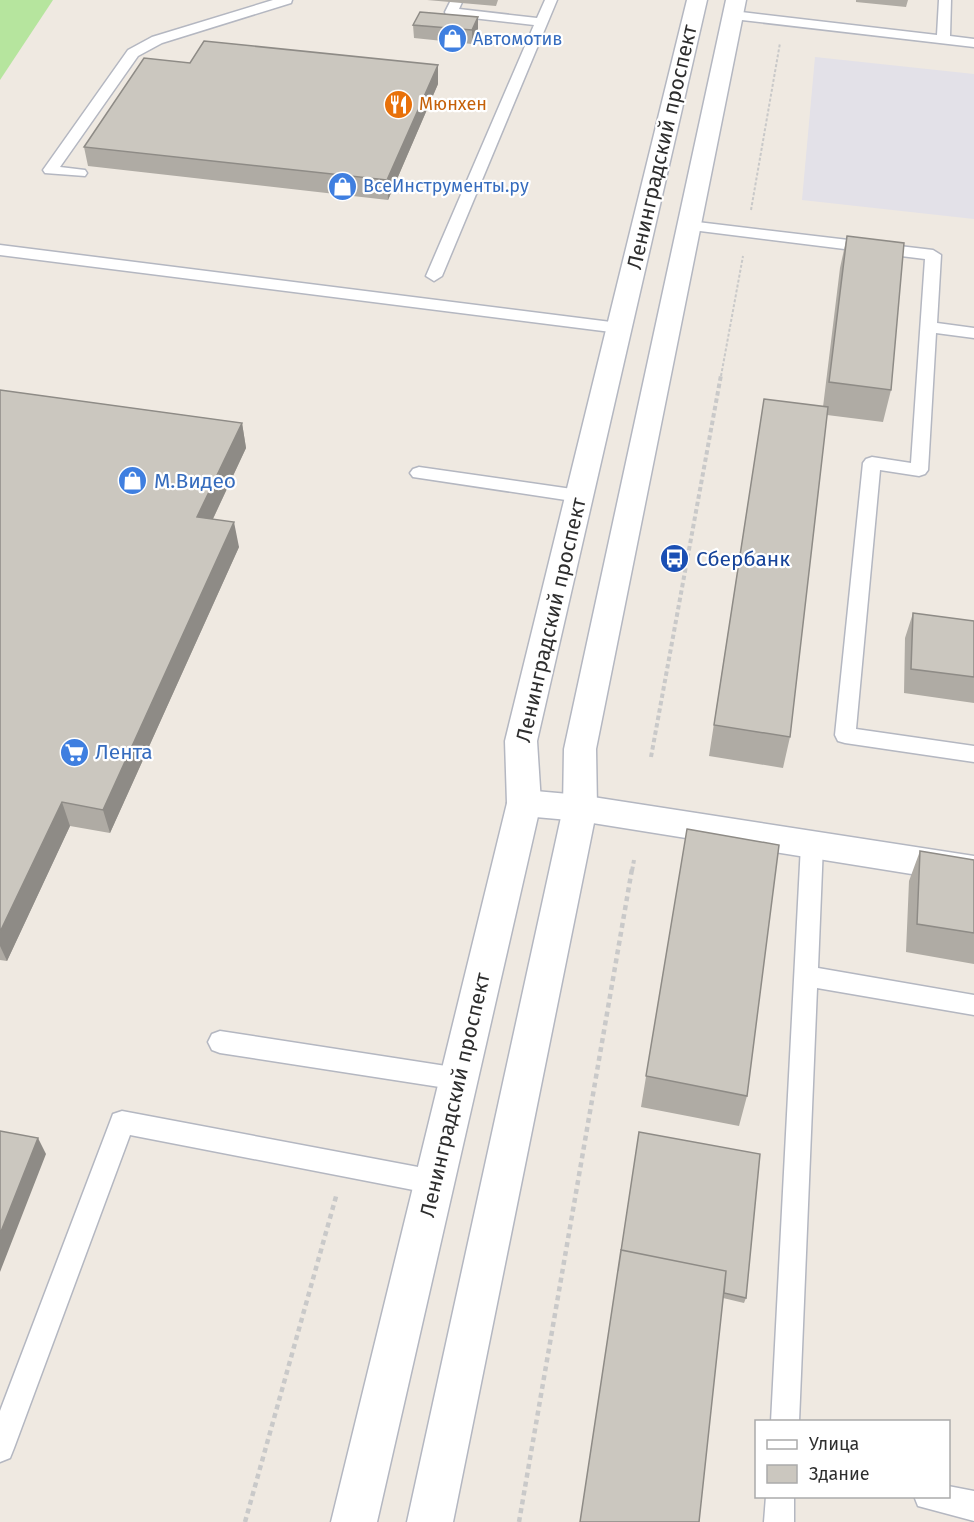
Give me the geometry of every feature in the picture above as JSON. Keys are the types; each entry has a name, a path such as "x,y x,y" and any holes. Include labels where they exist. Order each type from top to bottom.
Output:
{"main road":[{"name":"Ленинградский проспект","path":"354,1522 524,802 521,741 697,0"},
{"name":"Ленинградский проспект","path":"430,1522 580,808 580,749 735,8"},
{"path":"524,802 580,808 974,870"}],"lane":[{"path":"81,173 50,170 133,53 157,40 286,0"},
{"path":"457,0 451,12 541,22"},
{"path":"434,276 551,0"},
{"path":"692,0 697,0"},
{"path":"943,40 945,0"},
{"path":"735,8 784,20 974,43"},
{"path":"689,226 933,255 919,470 872,463 846,735 974,754"},
{"path":"0,250 619,328"},
{"path":"928,327 974,333"},
{"path":"419,473 579,496"},
{"path":"785,1420 812,845"},
{"path":"806,976 974,1005"},
{"path":"220,1042 459,1079"},
{"path":"0,1448 122,1122 435,1182"},
{"path":"779,1522 780,1498"},
{"path":"933,1498 974,1506"}],"path":[{"path":"651,757 784,20"},
{"path":"519,1522 634,860"},
{"path":"245,1522 345,1164"}],"shaded area":[{"path":"815,57 974,74 974,219 802,200"}],"green space":[{"path":"0,0 53,0 0,80"}],"building":[{"path":"420,12 478,17 472,30 413,25"},
{"path":"204,41 438,65 387,180 84,147 144,58 190,63"},
{"path":"847,236 904,243 891,390 829,382"},
{"name":"Лента","path":"0,390 242,423 197,517 234,522 103,810 62,802 0,932"},
{"path":"764,399 828,407 790,737 714,725"},
{"path":"913,613 974,621 974,677 911,669"},
{"path":"687,829 779,845 747,1096 646,1076"},
{"path":"920,851 974,860 974,933 917,924"},
{"path":"0,1131 38,1138 0,1234"},
{"path":"639,1132 760,1154 746,1298 724,1293 726,1271 621,1250"},
{"path":"621,1250 726,1271 699,1522 580,1522"}],"place":[{"name":"Автомотив","path":"452,39"},
{"name":"Мюнхен","path":"398,104"},
{"name":"ВсеИнструменты.ру","path":"342,186"},
{"name":"М.Видео","path":"133,481"},
{"name":"Сбербанк","path":"675,559"},
{"name":"Лента","path":"74,752"}]}
